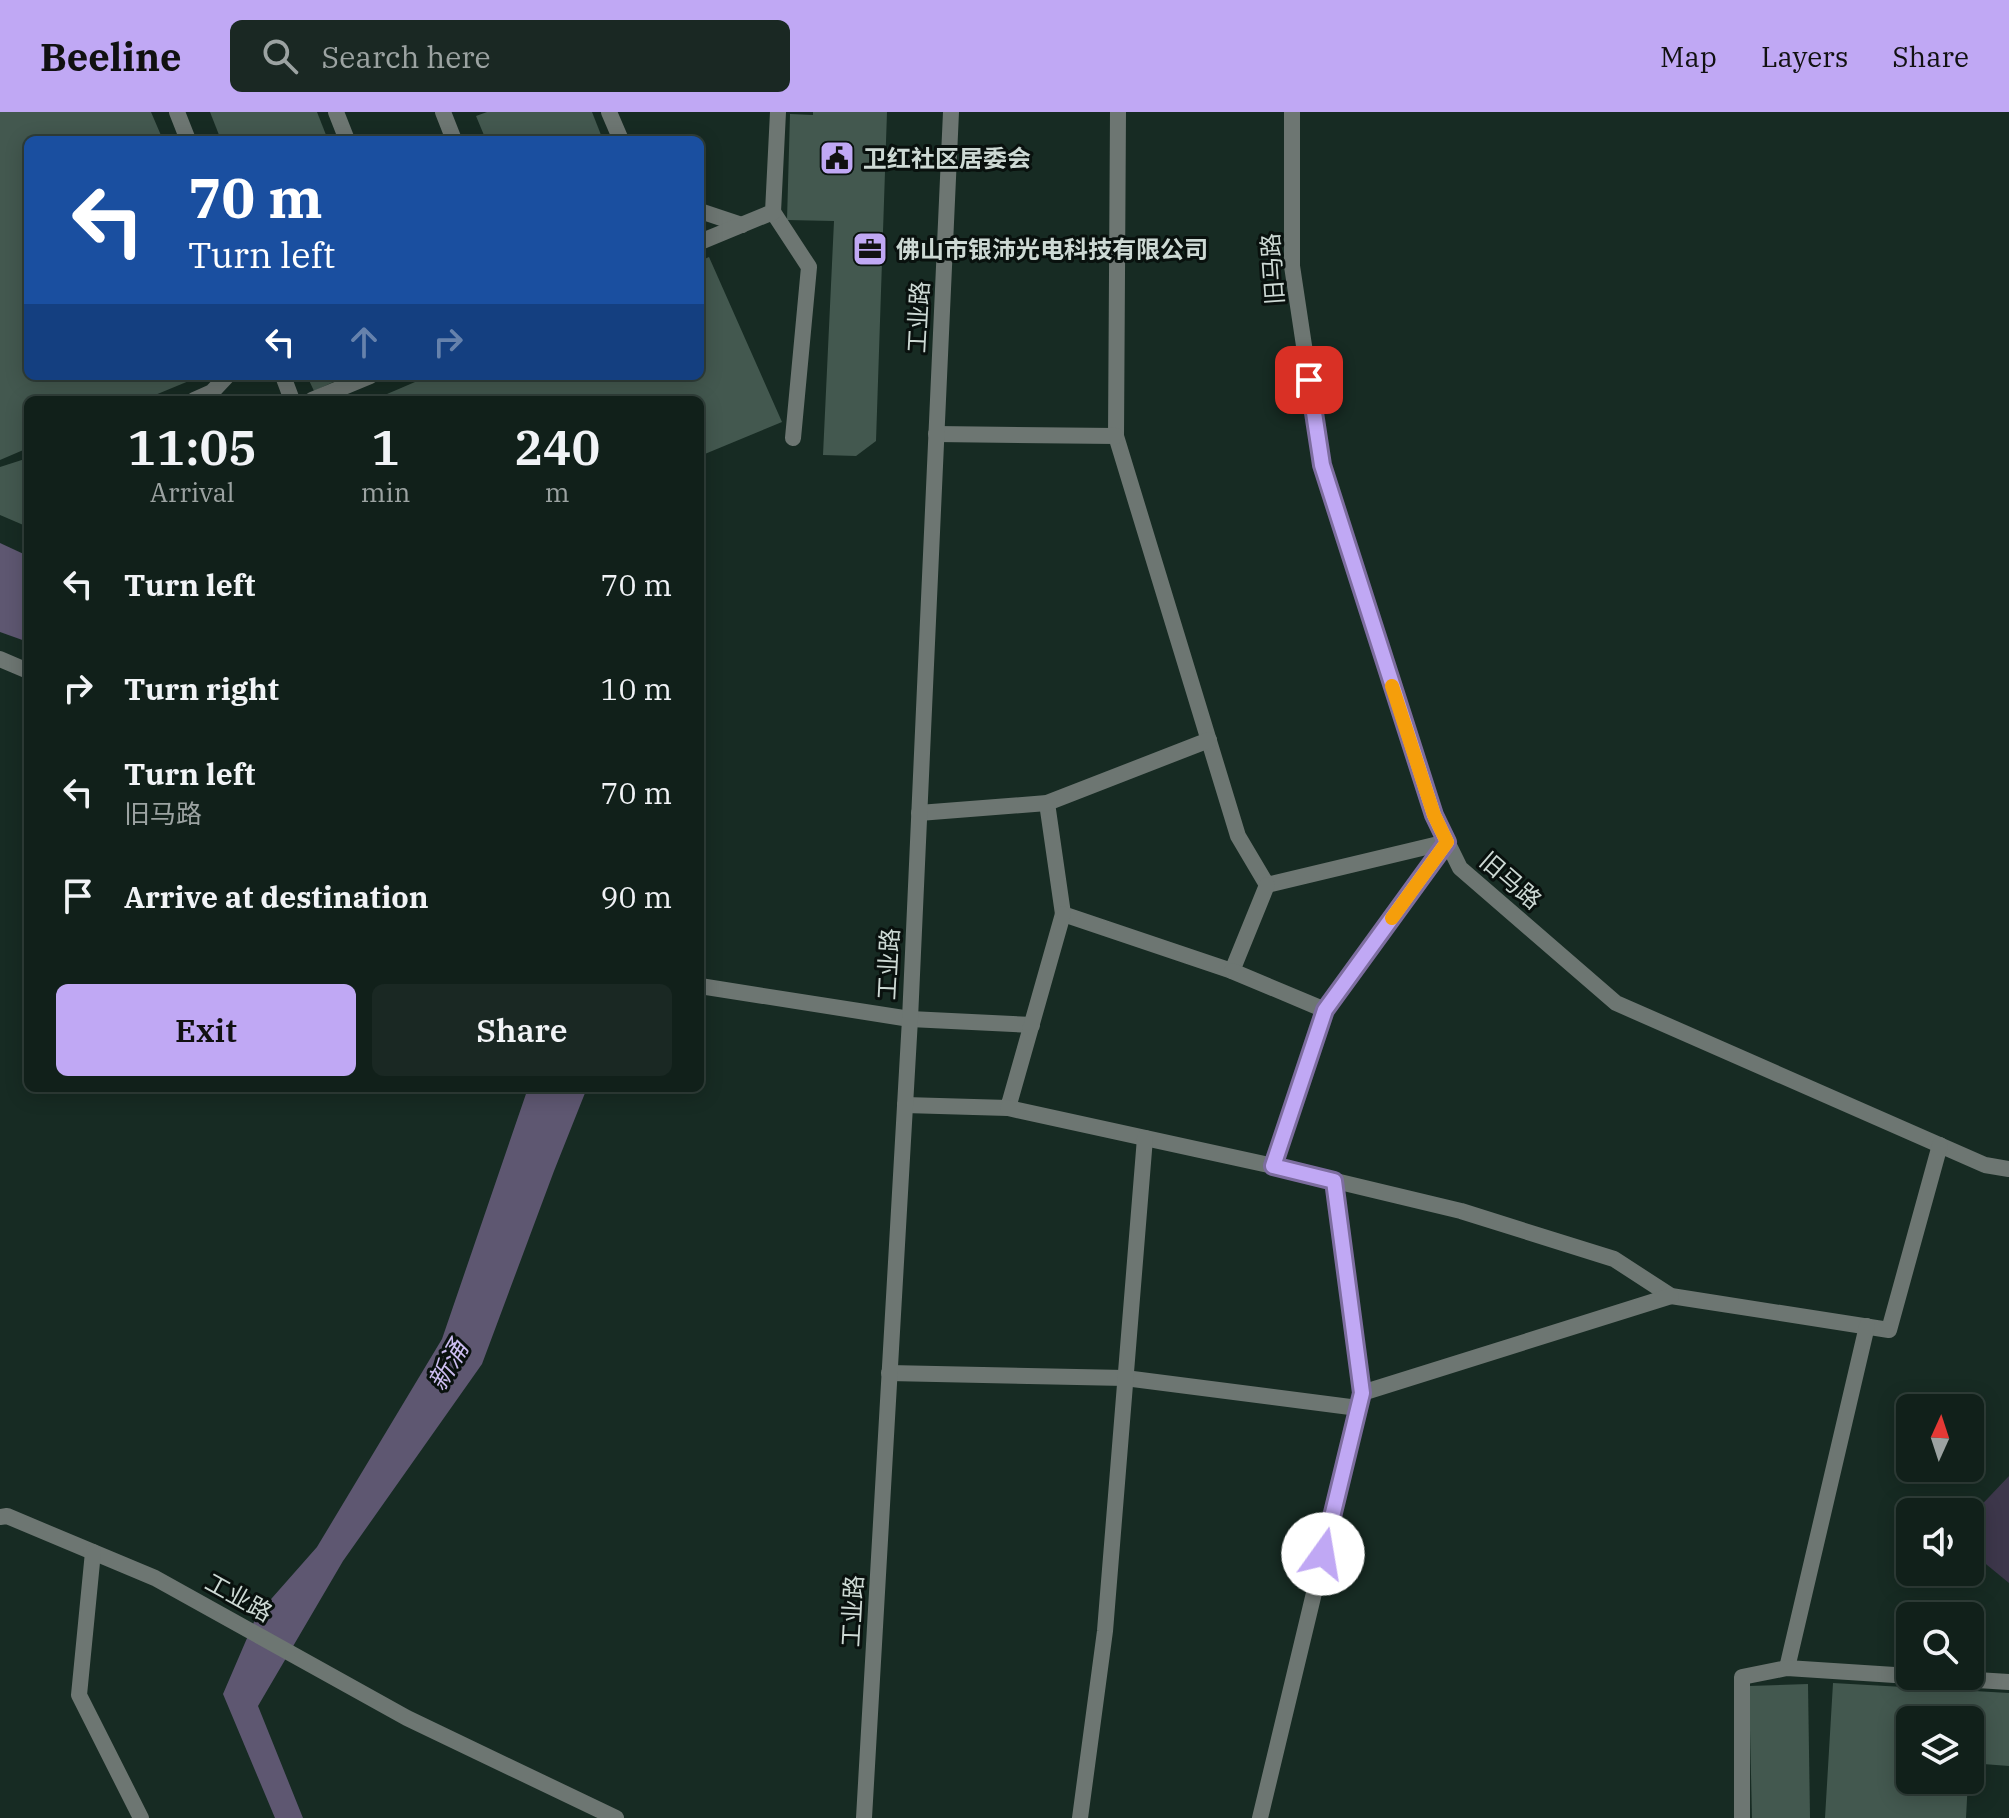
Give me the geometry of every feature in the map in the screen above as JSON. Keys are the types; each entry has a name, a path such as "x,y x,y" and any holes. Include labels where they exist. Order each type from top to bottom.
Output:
{"street":[{"path":"177,112 186,136"},
{"path":"336,112 345,136"},
{"path":"443,112 452,136"},
{"path":"609,112 619,136"},
{"path":"778,112 773,212 809,267 793,438"},
{"name":"工业路","path":"864,1818 910,1019 951,112"},
{"path":"1118,112 1116,436 1238,836 1267,885"},
{"name":"旧马路","path":"1292,112 1292,266 1322,465 1434,815 1460,868 1616,1003 1985,1165 2009,1169"},
{"path":"704,212 742,225"},
{"path":"704,240 773,212"},
{"path":"203,396 212,392 223,380"},
{"path":"322,396 360,380"},
{"path":"936,434 1116,436"},
{"path":"0,659 24,669"},
{"path":"919,813 1047,803 1209,740"},
{"path":"1008,1108 1063,914 1047,803"},
{"path":"1267,885 1447,842"},
{"path":"1273,1166 1325,1010 1447,842"},
{"path":"1232,971 1267,885"},
{"path":"1063,914 1232,971 1325,1010"},
{"path":"704,987 910,1019 1032,1025"},
{"path":"905,1105 1008,1108 1273,1166 1461,1211 1614,1259 1671,1296 1889,1330 1940,1145"},
{"path":"1080,1818 1105,1631 1145,1138"},
{"path":"1260,1818 1360,1400 1334,1181"},
{"path":"889,1373 1125,1378 1360,1400 1671,1296"},
{"path":"1787,1668 1867,1326"},
{"name":"工业路","path":"0,1517 7,1516 155,1578 407,1718 616,1818"},
{"path":"93,1552 79,1695 141,1818"},
{"path":"1742,1818 1742,1677 1787,1668 1896,1675"},
{"path":"1984,1680 2009,1682"}],"shaded area":[{"path":"2009,1476 2009,1583 1984,1562 1984,1502"}],"water":[{"path":"0,543 24,554 24,641 0,632"},
{"name":"新涌","path":"527,1092 585,1092 482,1364 343,1561 258,1706 303,1818 275,1818 223,1694 257,1615 317,1547 442,1339"}],"building":[{"path":"0,112 151,112 161,136 24,136 24,380 191,380 153,396 24,396 24,450 0,460"},
{"path":"210,112 317,112 326,136 219,136"},
{"path":"487,112 592,112 601,136 484,136 476,116"},
{"path":"813,112 887,112 876,441 856,456 823,455 834,221 787,220 790,114 813,115"},
{"path":"709,257 782,422 704,454 704,396 382,396 420,380 704,380 704,259"},
{"path":"309,380 337,380 314,391"},
{"path":"24,459 24,525 0,515 0,467"},
{"path":"1833,1683 1896,1687 1896,1690 2009,1693 2009,1766 1984,1764 1984,1706 1896,1706 1896,1794 1967,1794 1966,1818 1825,1818"},
{"path":"1808,1684 1810,1818 1752,1818 1749,1686"}],"slow traffic":[{"path":"1392,686 1434,815 1447,842 1392,918"}],"place":[{"name":"卫红社区居委会","path":"837,158"},
{"name":"佛山市银沛光电科技有限公司","path":"870,249"}],"route":[{"path":"1309,380 1322,465 1434,815 1447,842 1325,1010 1273,1166 1334,1181 1362,1393 1323,1554"}]}
